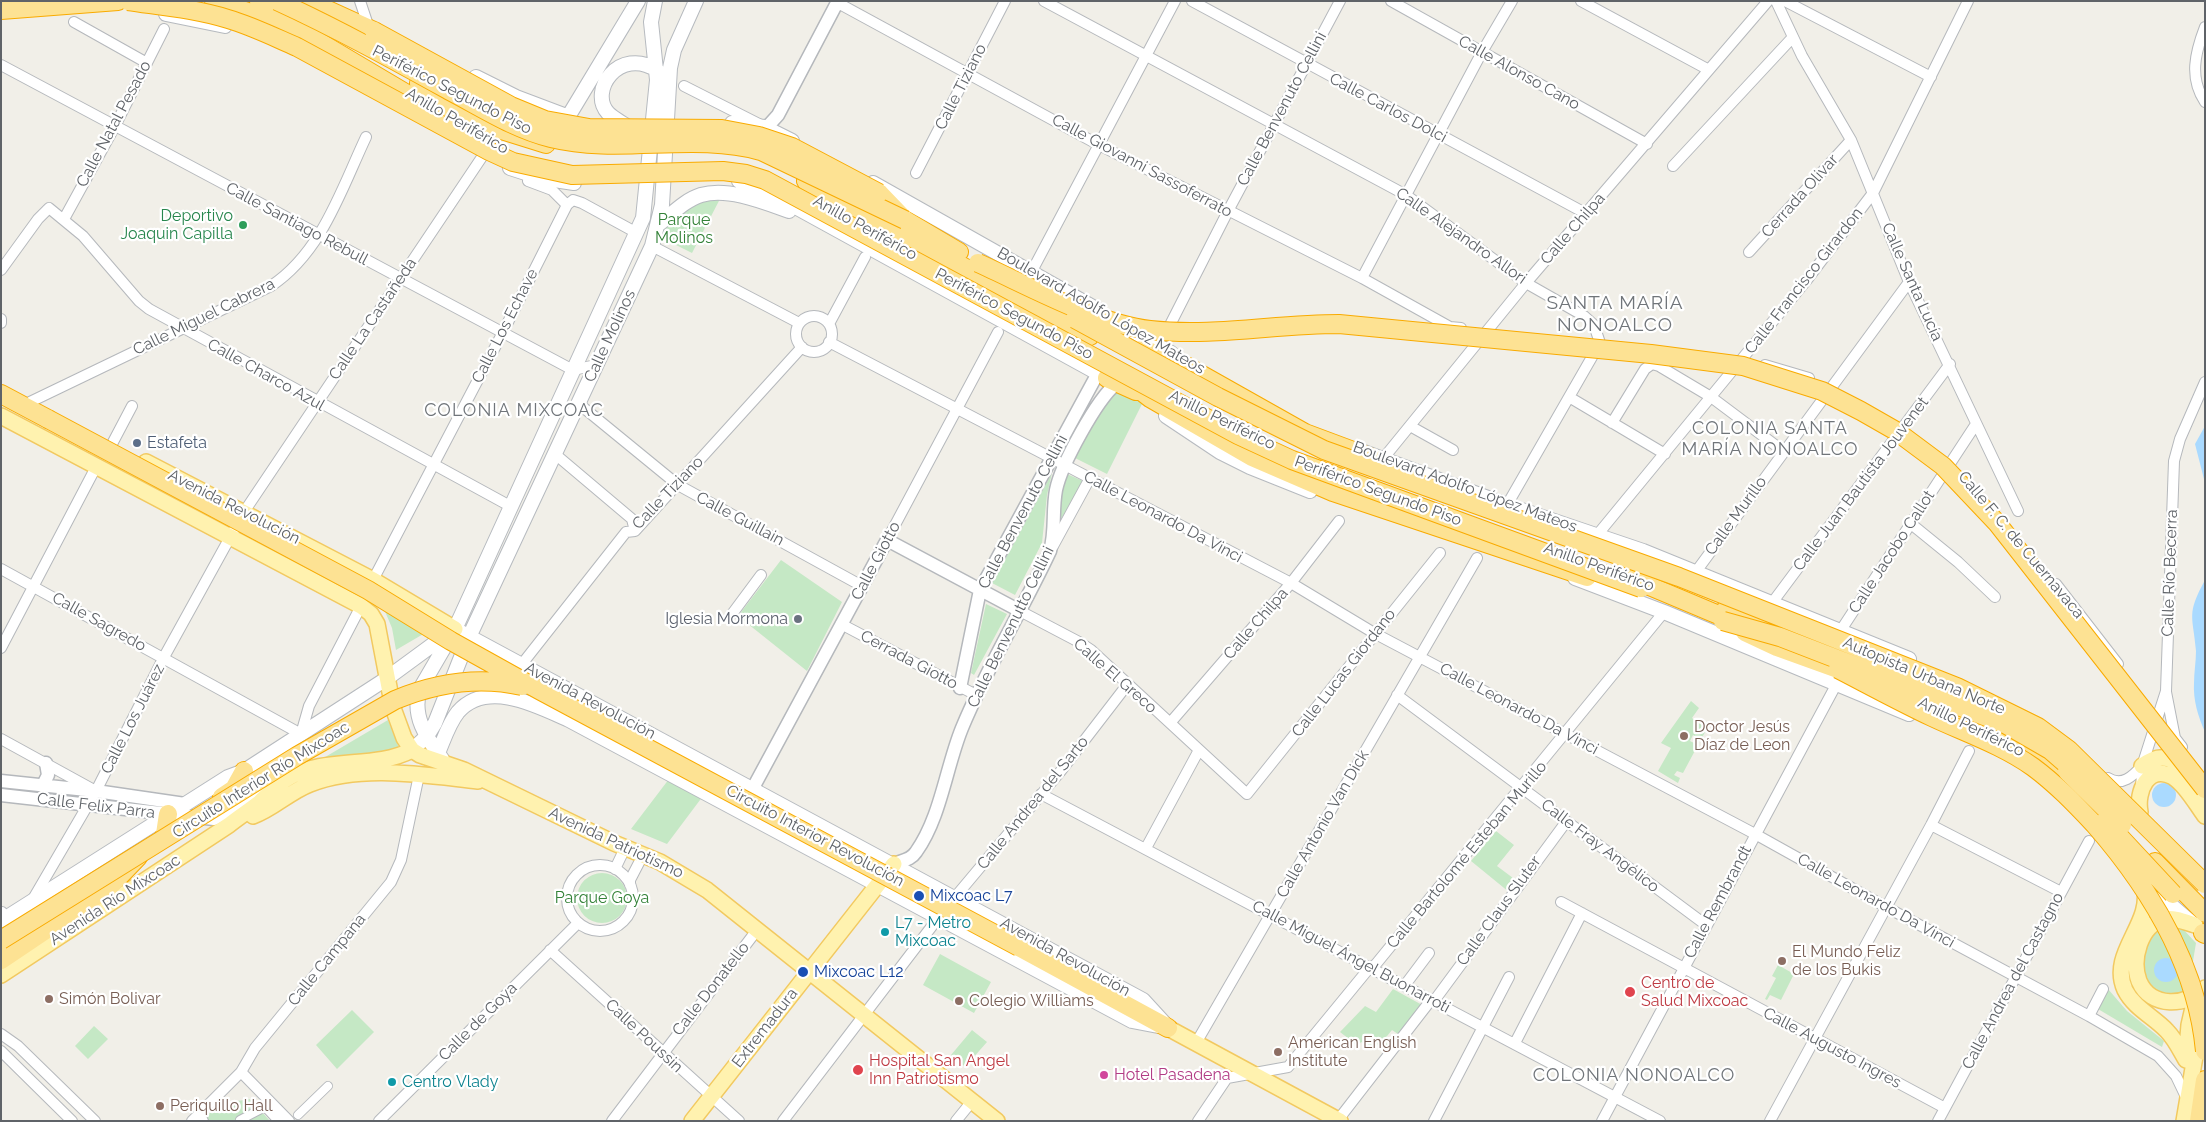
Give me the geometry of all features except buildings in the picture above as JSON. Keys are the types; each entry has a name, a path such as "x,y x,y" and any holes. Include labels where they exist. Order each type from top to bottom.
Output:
{"highway":[{"path":"1,10 118,1"},
{"name":"Periférico Segundo Piso","path":"128,1 227,18 297,46 513,162 572,175 723,171 746,174 765,180 1238,435 1292,460 1641,588 1723,621 1837,677"},
{"name":"Anillo Periférico","path":"214,1 253,12 303,33 494,145 516,155 570,168 623,175 681,173 728,164 748,167 768,174 1107,374 1296,456 1663,590 1980,728 2039,761 2106,814 2203,927"},
{"name":"Anillo Periférico","path":"259,1 331,33 498,129 521,138 571,150 720,148 746,153 774,164 1120,353 1299,444 1589,553 1985,708 2054,746 2205,890"},
{"name":"Periférico Segundo Piso","path":"277,1 334,28 505,120 549,138 588,144 720,144 748,147 761,151 906,220 1075,319 1218,397 1324,450 1687,575"},
{"path":"308,1 370,26 511,106 545,120 589,128 722,128 759,136 792,147 879,193 906,220"},
{"path":"303,33 314,61"},
{"path":"400,108 429,106"},
{"path":"978,263 1100,317 1148,330 1192,333 1310,324 1339,324 1651,354 1743,366 1822,391 1896,431 1942,466 1997,523 2205,789"},
{"path":"1075,319 1186,366 1305,433 1555,528 1589,553"},
{"path":"1107,374 1252,458 1333,492 1593,579 1641,588"},
{"name":"Circuito Interior Revolución","path":"1,394 368,590 451,641 540,690 1168,1028"},
{"name":"Autopista Urbana Norte","path":"1687,575 1957,687 2038,727 2069,750 2205,884"},
{"path":"1723,621 1780,637 2005,724 2055,780 2092,813 2158,883 2175,896"},
{"path":"1837,677 1996,744 2033,767 2074,802 2111,844 2153,902 2176,948 2199,1016 2205,1052"},
{"name":"Autopista Urbana Norte","path":"1837,677 1872,680 1880,686 2021,742 2059,773 2203,927"},
{"name":"Circuito Interior Río Mixcoac","path":"1,940 304,752 395,700 433,687 474,681 508,683 540,690"},
{"path":"2021,742 2050,750 2137,832 2166,855 2187,866 2205,869"},
{"path":"1,960 117,880 144,850 165,834 187,811 234,789 244,771"},
{"path":"2092,813 2108,835 2111,844"},
{"path":"165,834 168,814"},
{"path":"2143,831 2164,835"},
{"path":"2198,1081 2199,1121"}],"main road":[{"path":"568,117 638,1"},
{"name":"Calle Molinos","path":"440,757 418,718 417,698 427,675 455,629 637,233 646,203 657,70 651,22 656,1"},
{"name":"Calle Molinos","path":"412,750 427,736 441,710 469,637 652,246 659,224 670,68 674,50 696,1"},
{"path":"327,3 506,93 568,117 596,124 628,125 609,114 604,106 603,93 606,80 615,69 627,63 647,63 657,70"},
{"path":"1,17 123,6 225,26 264,37 314,61 512,170 541,178 570,182 623,175"},
{"name":"Boulevard Adolfo López Mateos","path":"676,123 724,122 764,127 902,198 1032,271 1157,345 1306,426 1382,460 1507,506 1598,534 1687,575 1772,603 1841,630 1991,695 2036,718 2063,738 2108,778 2205,875"},
{"path":"681,173 743,181 761,188 1107,374 1220,452 1250,467 1340,501 1454,536 1603,588 1837,677 1975,740 2024,767 2055,794 2140,879 2203,927"},
{"path":"659,224 690,200 702,194 715,193 761,202 837,230"},
{"name":"Avenida Revolución","path":"1,388 373,580 469,637 753,788 1144,1000 1168,1028"},
{"name":"Avenida Revolución","path":"1,416 231,536 361,606 371,614 378,624 386,679 396,720 412,750"},
{"path":"244,771 386,679 455,629"},
{"name":"Avenida Revolución","path":"440,757 453,721 467,704 488,697 520,700 569,720 1132,1021 1168,1028 1339,1120"},
{"path":"2175,738 2182,767 2205,798"},
{"name":"Avenida Patriotismo","path":"412,750 420,755 440,757 486,782 682,874 707,890 997,1121"},
{"name":"Avenida Río Mixcoac","path":"1,975 229,825 260,801 272,788 292,776 310,769 381,760 412,750"},
{"path":"2142,766 2150,760 2164,758 2182,767"},
{"path":"2140,812 2138,802 2141,787 2146,780 2162,774 2172,777 2205,816"},
{"name":"Avenida Río Mixcoac","path":"229,825 257,815 298,789 324,780 348,775 419,775"},
{"name":"Avenida Patriotismo","path":"419,775 486,782"},
{"path":"1,921 168,814 187,811"},
{"name":"Extremadura","path":"692,1121 894,864"},
{"path":"2140,879 2146,894 2146,901 2142,915 2126,950 2122,967 2123,982 2132,1000 2169,1032 2198,1081"},
{"path":"2202,992 2174,1002 2160,1000 2143,988 2138,980 2136,968 2141,941 2154,924 2170,918 2203,927"},
{"path":"2186,1060 2189,1025 2202,992"},
{"path":"2184,1121 2188,1101 2198,1081 2202,992"}],"street":[{"path":"360,1 370,26"},
{"name":"Calle Tiziano","path":"916,173 1005,1"},
{"name":"Calle Alejandro Allori","path":"1044,1 1274,126 1406,195 1526,283 1584,316 1594,325 1600,343"},
{"path":"1032,271 1176,1"},
{"name":"Calle Carlos Dolci","path":"1192,1 1585,213"},
{"name":"Calle Benvenuto Cellini","path":"1098,311 1172,327 1228,211 1340,1"},
{"name":"Calle Alonso Cano","path":"1391,1 1648,144"},
{"path":"1362,278 1482,52 1512,1"},
{"path":"1581,1 1710,70"},
{"name":"Calle Chilpa","path":"1382,460 1526,283 1585,213 1648,144 1768,1"},
{"name":"Calle Santa Lucía","path":"1776,1 1793,37 1851,140 1909,282 1950,364 1976,424 2018,511"},
{"path":"1785,1 1931,77"},
{"path":"684,86 764,127 769,125 778,115 837,2"},
{"name":"Calle Giovanni Sassoferrato","path":"837,2 1099,145 1362,278 1450,327"},
{"name":"Calle Francisco Girardon","path":"1598,534 1743,359 1873,193 1966,2"},
{"path":"74,22 147,63"},
{"path":"2205,27 2196,58 2194,76 2198,92 2205,102"},
{"name":"Calle Natal Pesado","path":"64,219 115,126 164,29"},
{"path":"1673,166 1793,37"},
{"name":"Calle Santiago Rebull","path":"1,65 502,334 573,370"},
{"name":"Calle Miguel Cabrera","path":"30,402 271,286 286,276 299,263 319,236 366,137"},
{"name":"Cerrada Olivar","path":"1749,252 1851,140"},
{"name":"Calle La Castañeda","path":"231,536 244,512 484,154"},
{"path":"512,170 526,180 552,190 567,205 573,200 582,203 637,233"},
{"name":"Calle Los Echave","path":"373,580 502,334 567,205"},
{"name":"Calle Charco Azul","path":"1,270 48,208 83,236 139,301 181,328 432,466 510,506"},
{"path":"652,246 799,324"},
{"path":"829,324 865,257"},
{"name":"Calle Murillo","path":"1687,575 1783,451 1909,282"},
{"path":"817,316 829,324 832,333 829,342 818,351 802,347 796,337 799,324 804,318 817,316"},
{"path":"1,318 1,323"},
{"name":"Calle F. C. de Cuernavaca","path":"1450,327 1743,359 1788,371 1830,386 1905,428 1950,462 2003,519 2158,715"},
{"name":"Calle Giotto","path":"753,788 998,332"},
{"name":"Calle Leonardo Da Vinci","path":"829,342 1291,583 1374,633 1755,834 2089,1016 2158,1056 2176,1076 2188,1101"},
{"path":"1507,506 1600,343"},
{"name":"Calle Tiziano","path":"522,664 626,532 636,531 802,347"},
{"path":"1612,423 1645,369 1652,364 1660,366 1711,397 1783,451"},
{"name":"Calle Juan Bautista Jouvenet","path":"1772,603 1905,428 1950,364"},
{"path":"573,370 596,365"},
{"name":"Calle Benvenuto Cellini","path":"960,688 980,590 1052,459 1107,374"},
{"name":"Calle Benvenutto Cellini","path":"894,864 905,862 914,856 925,836 956,745 976,695 1050,551 1055,532 1056,490 1065,465 1100,400 1107,374"},
{"name":"Calle Río Becerra","path":"2141,787 2142,766 2166,691 2174,461 2180,439 2205,382"},
{"path":"1569,397 1665,454"},
{"name":"Calle Guillain","path":"579,404 678,485 862,586"},
{"path":"112,444 132,406"},
{"name":"Calle Jacobo Callot","path":"1841,630 1976,424"},
{"path":"1410,426 1453,450"},
{"path":"556,454 632,519 636,531"},
{"path":"1,648 96,467"},
{"path":"1050,551 1090,478"},
{"name":"Calle Chilpa","path":"1170,723 1291,583 1339,521"},
{"path":"1910,522 1995,597"},
{"name":"Calle Los Juárez","path":"32,901 96,791 164,657 231,536"},
{"name":"Calle El Greco","path":"887,540 1079,642 1247,794"},
{"name":"Calle Lucas Giordano","path":"1247,794 1440,552"},
{"name":"Calle Antonio Van Dick","path":"1196,1043 1477,558"},
{"name":"Calle Sagredo","path":"1,569 301,734"},
{"path":"732,614 761,576"},
{"path":"301,734 309,706 361,606"},
{"name":"Calle Bartolomé Esteban Murillo","path":"1198,1121 1227,1078 1288,1067 1522,788 1664,612"},
{"name":"Cerrada Giotto","path":"842,624 976,695"},
{"name":"Calle Rembrandt","path":"1602,1121 1837,677"},
{"name":"Calle Andrea del Sarto","path":"783,1121 939,917 1042,794 1127,685"},
{"path":"2166,691 2175,738 2205,774"},
{"name":"Calle Fray Angélico","path":"1397,695 1706,925"},
{"path":"1,739 96,791"},
{"path":"1146,848 1199,750"},
{"path":"1770,1121 1931,825 1969,750"},
{"path":"43,785 48,775 46,763"},
{"path":"2108,778 2115,782 2126,780 2142,766"},
{"name":"Calle Campana","path":"192,1121 241,1072 255,1048 397,871 419,775"},
{"name":"Calle Felix Parra","path":"1,781 96,791 187,811 214,819 272,788"},
{"name":"Calle Miguel Ángel Buonarroti","path":"1042,794 1660,1121"},
{"name":"Calle Felix Parra","path":"1,795 168,814"},
{"name":"Calle Claus Sluter","path":"1339,1120 1566,822"},
{"path":"1931,825 2061,892"},
{"name":"Calle Andrea del Castagno","path":"1938,1121 2014,976 2089,841"},
{"path":"615,869 624,848"},
{"path":"630,885 622,874 615,869 604,866 590,867 574,878 568,890 568,903 572,916 578,923 596,931 608,930 618,926 627,918 632,908 633,896 630,880 643,855"},
{"name":"Calle Augusto Ingres","path":"1560,902 1944,1108"},
{"path":"1515,1043 1582,914"},
{"name":"Calle de Goya","path":"379,1121 578,923"},
{"name":"Calle Donatello","path":"612,1121 757,930"},
{"name":"Calle Poussin","path":"550,950 739,1121"},
{"path":"1405,985 1429,953"},
{"path":"1434,1121 1509,977"},
{"path":"2089,1016 2103,988"},
{"path":"1,1034 18,1046 95,1121"},
{"path":"1,1051 72,1121"},
{"path":"241,1072 289,1121"},
{"path":"298,1114 328,1086"},
{"path":"956,1121 973,1100"},
{"path":"241,1120 265,1107 278,1121"}],"green space":[{"name":"Parque Molinos","path":"721,197 692,253 658,236 670,218 684,207"},
{"path":"1116,390 1125,393 1142,404 1107,474 1075,458 1105,402"},
{"path":"1052,473 1047,495 1042,543 1015,595 992,583"},
{"path":"1067,474 1083,481 1056,528 1059,501"},
{"path":"781,560 842,602 807,671 738,616"},
{"path":"986,604 1007,614 974,675 971,673"},
{"path":"384,609 425,633 396,650 392,628"},
{"path":"1691,701 1699,708 1692,718 1707,729 1701,739 1693,735 1690,741 1698,745 1683,773 1677,771 1674,775 1680,778 1678,783 1658,771 1671,748 1661,743"},
{"path":"388,720 399,748 315,763"},
{"path":"669,779 703,796 667,844 631,829"},
{"path":"1496,831 1514,845 1497,866 1517,881 1509,892 1471,861"},
{"name":"Parque Goya","path":"602,873 620,880 627,898 620,916 602,923 584,916 577,898 584,880"},
{"path":"2164,924 2182,928 2196,943 2187,997 2165,999 2143,982 2144,943"},
{"path":"940,954 991,982 974,1013 923,985"},
{"path":"1778,965 1794,974 1781,1000 1770,995 1767,1000 1765,999 1776,978 1772,976"},
{"path":"1393,989 1424,1006 1401,1036 1392,1030 1383,1041 1392,1048 1390,1050 1380,1042 1374,1049 1361,1042 1358,1046 1340,1032 1365,1006 1376,1012"},
{"path":"2108,989 2127,1011 2164,1041 2162,1047 2098,1009"},
{"path":"352,1010 374,1032 337,1069 316,1045"},
{"path":"94,1026 108,1039 88,1059 75,1046"},
{"path":"972,1030 987,1042 965,1067 951,1055"},
{"path":"250,1099 270,1121 201,1121 219,1104"}],"water":[{"path":"2205,426 2205,483 2195,444"},
{"path":"2205,580 2205,732 2194,696 2196,651 2192,615 2195,601"},
{"path":"2159,783 2169,783 2176,790 2176,800 2169,807 2159,807 2152,800 2152,790"},
{"path":"2166,958 2171,959 2177,965 2177,975 2171,981 2166,982 2161,981 2155,975 2154,970 2155,965 2161,959"}],"place":[{"name":"Deportivo Joaquin Capilla","path":"243,225"},
{"name":"Estafeta","path":"137,443"},
{"name":"Iglesia Mormona","path":"798,619"},
{"name":"Doctor Jesús Díaz de Leon","path":"1684,736"},
{"name":"Mixcoac L7","path":"919,896"},
{"name":"L7 - Metro Mixcoac","path":"885,932"},
{"name":"El Mundo Feliz de los Bukis","path":"1782,961"},
{"name":"Mixcoac L12","path":"803,972"},
{"name":"Centro de Salud Mixcoac","path":"1630,992"},
{"name":"Simón Bolivar","path":"49,999"},
{"name":"Colegio Williams","path":"959,1001"},
{"name":"American English Institute","path":"1278,1052"},
{"name":"Hospital San Angel Inn Patriotismo","path":"858,1070"},
{"name":"Hotel Pasadena","path":"1104,1075"},
{"name":"Centro Vlady","path":"392,1082"},
{"name":"Periquillo Hall","path":"160,1106"}],"district":[{"name":"SANTA MARÍA NONOALCO","path":"1615,314"},
{"name":"COLONIA MIXCOAC","path":"514,411"},
{"name":"COLONIA SANTA MARÍA NONOALCO","path":"1770,439"},
{"name":"COLONIA NONOALCO","path":"1634,1076"}]}
